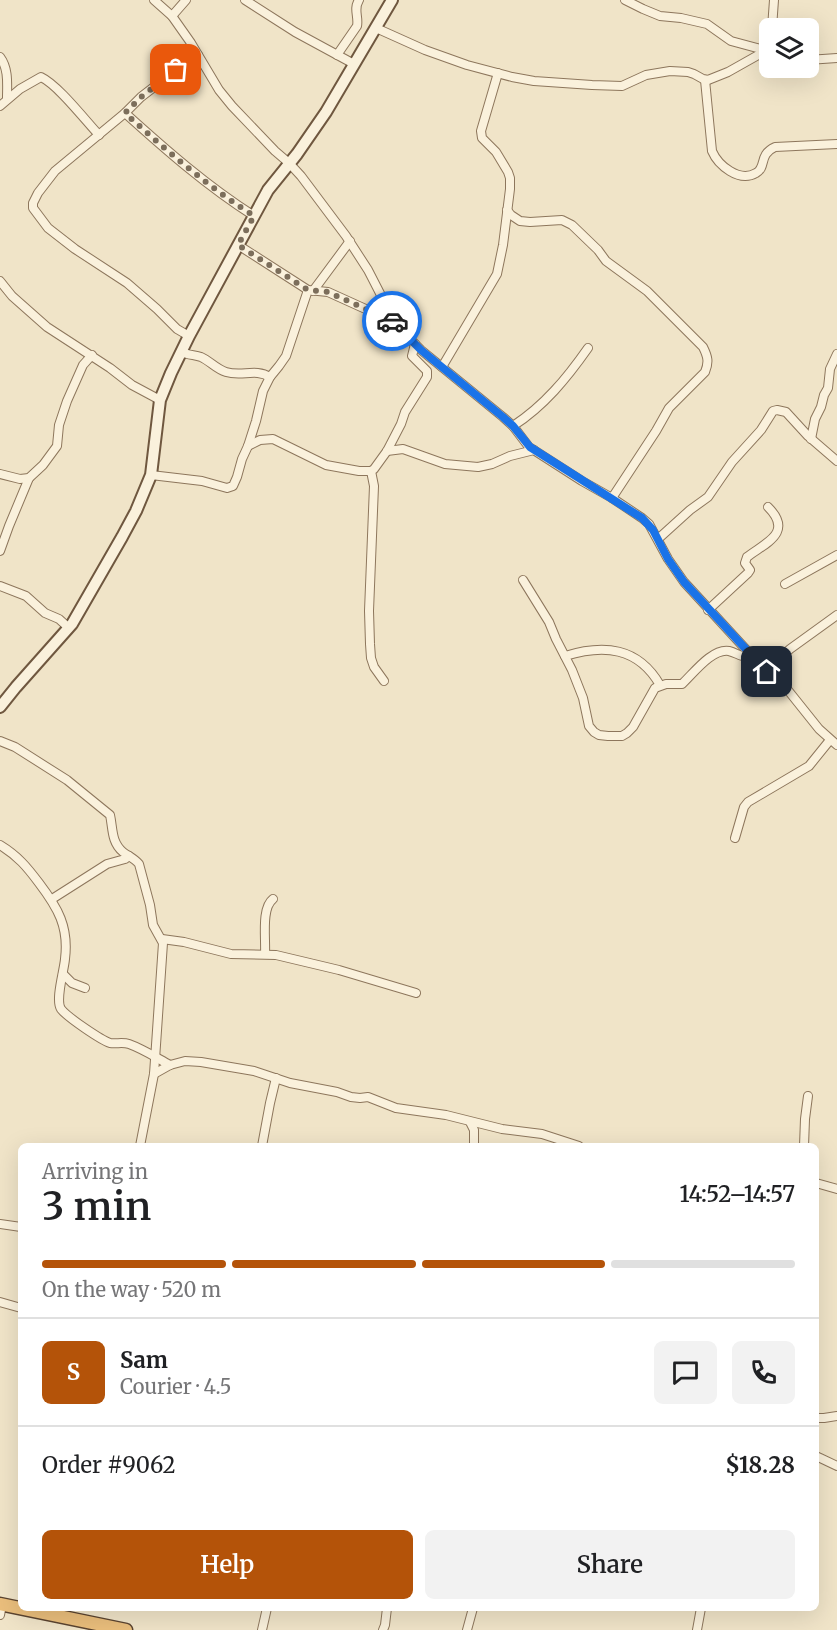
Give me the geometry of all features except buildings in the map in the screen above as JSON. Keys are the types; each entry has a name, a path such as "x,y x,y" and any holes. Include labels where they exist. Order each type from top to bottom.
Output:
{"highway":[{"path":"1,1608 18,1609"},
{"path":"44,1611 126,1630"}],"main road":[{"path":"0,706 69,628 122,537 151,475 160,400 189,336 268,190 303,147 326,112 392,0"}],"street":[{"path":"154,0 172,16 219,90 232,106 301,176 350,241 386,305 392,321"},
{"path":"172,16 186,0"},
{"path":"245,0 294,32 354,64"},
{"path":"337,55 357,26 356,9 359,0"},
{"path":"625,0 660,16 707,24 731,41 759,48"},
{"path":"773,18 774,0"},
{"path":"376,28 425,50 467,65 534,81 622,86 646,75 670,71 694,74 705,80 728,72 759,55"},
{"path":"189,336 177,329 127,283 75,249 48,228 33,208 33,203 38,192 55,171 141,97 198,55"},
{"path":"0,57 6,71 7,98"},
{"path":"819,59 837,58"},
{"path":"442,367 497,274 503,245 510,189 508,172 496,152 485,142 481,134 481,127 498,74"},
{"path":"0,106 7,98 41,77 58,90 99,135"},
{"path":"705,80 712,151 720,163 736,173 749,175 757,173 761,168 764,155 775,147 837,144"},
{"path":"125,113 229,200 254,216"},
{"path":"507,210 520,221 562,220 572,225 606,261 647,291 703,347 708,357 705,372 669,408 612,498"},
{"path":"151,475 202,481 227,488 233,486 256,421 263,392 270,377 286,356 310,290 350,241"},
{"path":"238,245 310,290 328,292 392,321 415,344 513,426 530,447 642,518 649,524 676,573 752,656 792,694 833,743 808,766 748,802 744,807 735,837"},
{"path":"0,281 12,296 47,327 92,355 132,385 160,400"},
{"path":"248,446 260,440 273,439 326,465 371,471 387,451 405,412 427,377 427,371 412,356 415,344"},
{"path":"513,426 526,418 542,403 588,348"},
{"path":"182,352 200,357 226,372 241,374 255,372 270,377"},
{"path":"811,440 814,419 828,388 830,369 837,354"},
{"path":"0,551 29,478 43,465 57,446 59,425 67,401 83,365 92,355"},
{"path":"658,539 708,497 732,462 761,430 773,411 786,412 811,440 837,461"},
{"path":"387,451 403,449 445,464 478,466 492,464 510,456 534,450"},
{"path":"371,471 374,486 369,611 370,644 374,667 384,681"},
{"path":"0,474 20,479 29,478"},
{"path":"708,610 748,573 750,570 745,563 747,557 770,542 775,536 777,518 768,507"},
{"path":"785,584 837,555"},
{"path":"523,580 549,622 565,656 579,687 589,726 599,735 622,736 627,733 633,727 651,694 660,685 682,684 699,666 719,652 729,651 743,657 752,656"},
{"path":"0,586 26,596 45,613 59,619 69,628"},
{"path":"766,670 790,649 837,615"},
{"path":"565,656 582,651 624,652 632,655 650,670 660,685"},
{"path":"0,741 15,747 67,780 110,815 116,844 121,851 139,864 153,925 162,939 231,954 265,954 339,970 416,993"},
{"path":"0,845 18,857 52,899 62,919 66,950 60,1008 69,1017 109,1042 130,1044 170,1065"},
{"path":"52,899 107,864 129,856"},
{"path":"265,954 266,915 269,902 273,898"},
{"path":"141,1143 154,1074 162,939"},
{"path":"63,974 72,983 85,988"},
{"path":"154,1074 170,1065 185,1061 201,1062 254,1071 290,1083 351,1097 370,1097 396,1108 446,1115 502,1129 542,1134 570,1143"},
{"path":"263,1143 276,1078"},
{"path":"804,1143 804,1119 808,1096"},
{"path":"470,1122 474,1130 474,1143"},
{"path":"819,1184 837,1189"},
{"path":"0,1224 18,1227"},
{"path":"0,1302 18,1307"},
{"path":"819,1418 837,1416"},
{"path":"819,1457 837,1466"},
{"path":"262,1630 266,1611"},
{"path":"382,1630 387,1611"},
{"path":"467,1630 472,1611"},
{"path":"697,1630 700,1611"}],"way so far":[{"path":"176,70 141,97 125,113 229,200 254,216 238,245 308,290 328,292 392,321"}],"route":[{"path":"392,321 421,350 513,426 530,447 649,524 676,573 767,672"}]}
